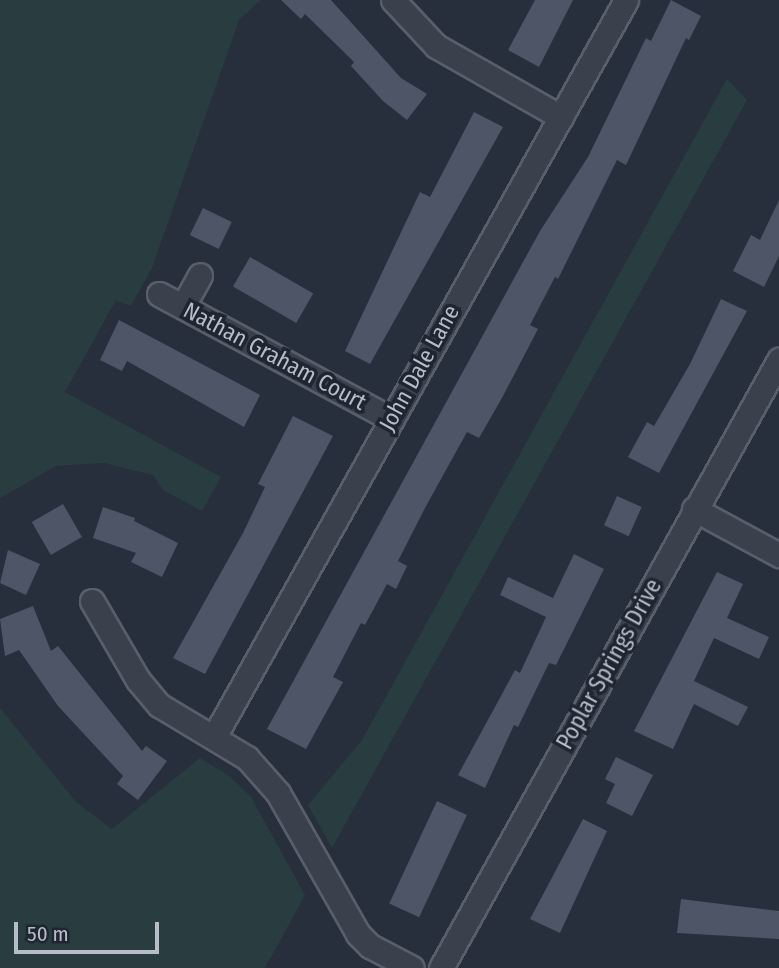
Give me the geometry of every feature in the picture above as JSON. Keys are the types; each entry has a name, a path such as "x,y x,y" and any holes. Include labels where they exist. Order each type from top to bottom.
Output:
{"street":[{"path":"393,0 436,47 561,117"},
{"name":"John Dale Lane","path":"214,737 626,0"},
{"path":"183,306 200,275"},
{"name":"Nathan Graham Court","path":"159,294 391,419"},
{"name":"Poplar Springs Drive","path":"441,968 779,360"},
{"path":"694,509 779,555"},
{"path":"92,601 138,680 159,705 247,758 278,793 358,934 382,953 412,968"}],"shaded area":[{"path":"0,0 261,0 239,20 152,268 131,306 116,300 65,392 221,477 202,511 163,490 153,475 104,463 56,466 0,498"},
{"path":"727,79 747,100 332,848 308,805 362,740"},
{"path":"0,708 76,802 112,829 200,758 228,775 251,797 305,895 265,968 0,968"}],"building":[{"path":"281,0 331,0 401,78 427,94 407,120 383,101 351,66 354,62 305,14 301,19"},
{"path":"535,0 573,0 539,67 508,50"},
{"path":"671,0 701,16 689,40 686,38 626,165 617,160 558,279 555,277 530,325 538,329 503,396 479,438 467,432 398,561 407,566 396,589 387,584 365,625 361,623 333,677 343,682 306,749 267,729 540,231 588,157 646,38 651,41"},
{"path":"474,112 503,127 370,364 345,351 420,192 430,197"},
{"path":"779,200 779,256 764,287 733,271 751,235 760,240"},
{"path":"203,208 232,222 219,249 190,235"},
{"path":"250,257 313,294 296,323 233,286"},
{"path":"721,299 747,311 659,473 628,457 647,422 654,426 690,364"},
{"path":"119,320 260,395 244,427 127,361 122,371 100,360"},
{"path":"293,416 333,436 205,674 173,658 243,533 265,487 258,484"},
{"path":"617,496 642,507 629,536 604,525"},
{"path":"63,504 82,537 51,555 32,522"},
{"path":"103,507 135,518 134,521 178,543 162,577 131,562 136,553 93,538"},
{"path":"8,550 40,564 26,595 0,583"},
{"path":"574,554 604,569 556,665 549,663 518,727 514,725 485,788 458,775 515,670 520,673 546,617 500,595 508,577 553,598"},
{"path":"717,572 743,584 727,618 769,637 759,659 714,638 694,681 748,707 738,726 694,704 673,749 634,731"},
{"path":"33,606 51,651 58,646 142,751 146,746 167,761 138,800 117,784 123,776 58,706 19,650 5,656 0,619"},
{"path":"616,757 653,775 632,816 606,803 615,784 605,779"},
{"path":"437,801 467,815 419,917 389,903"},
{"path":"583,819 607,831 560,933 530,919"},
{"path":"681,899 779,911 779,939 677,933"}]}
